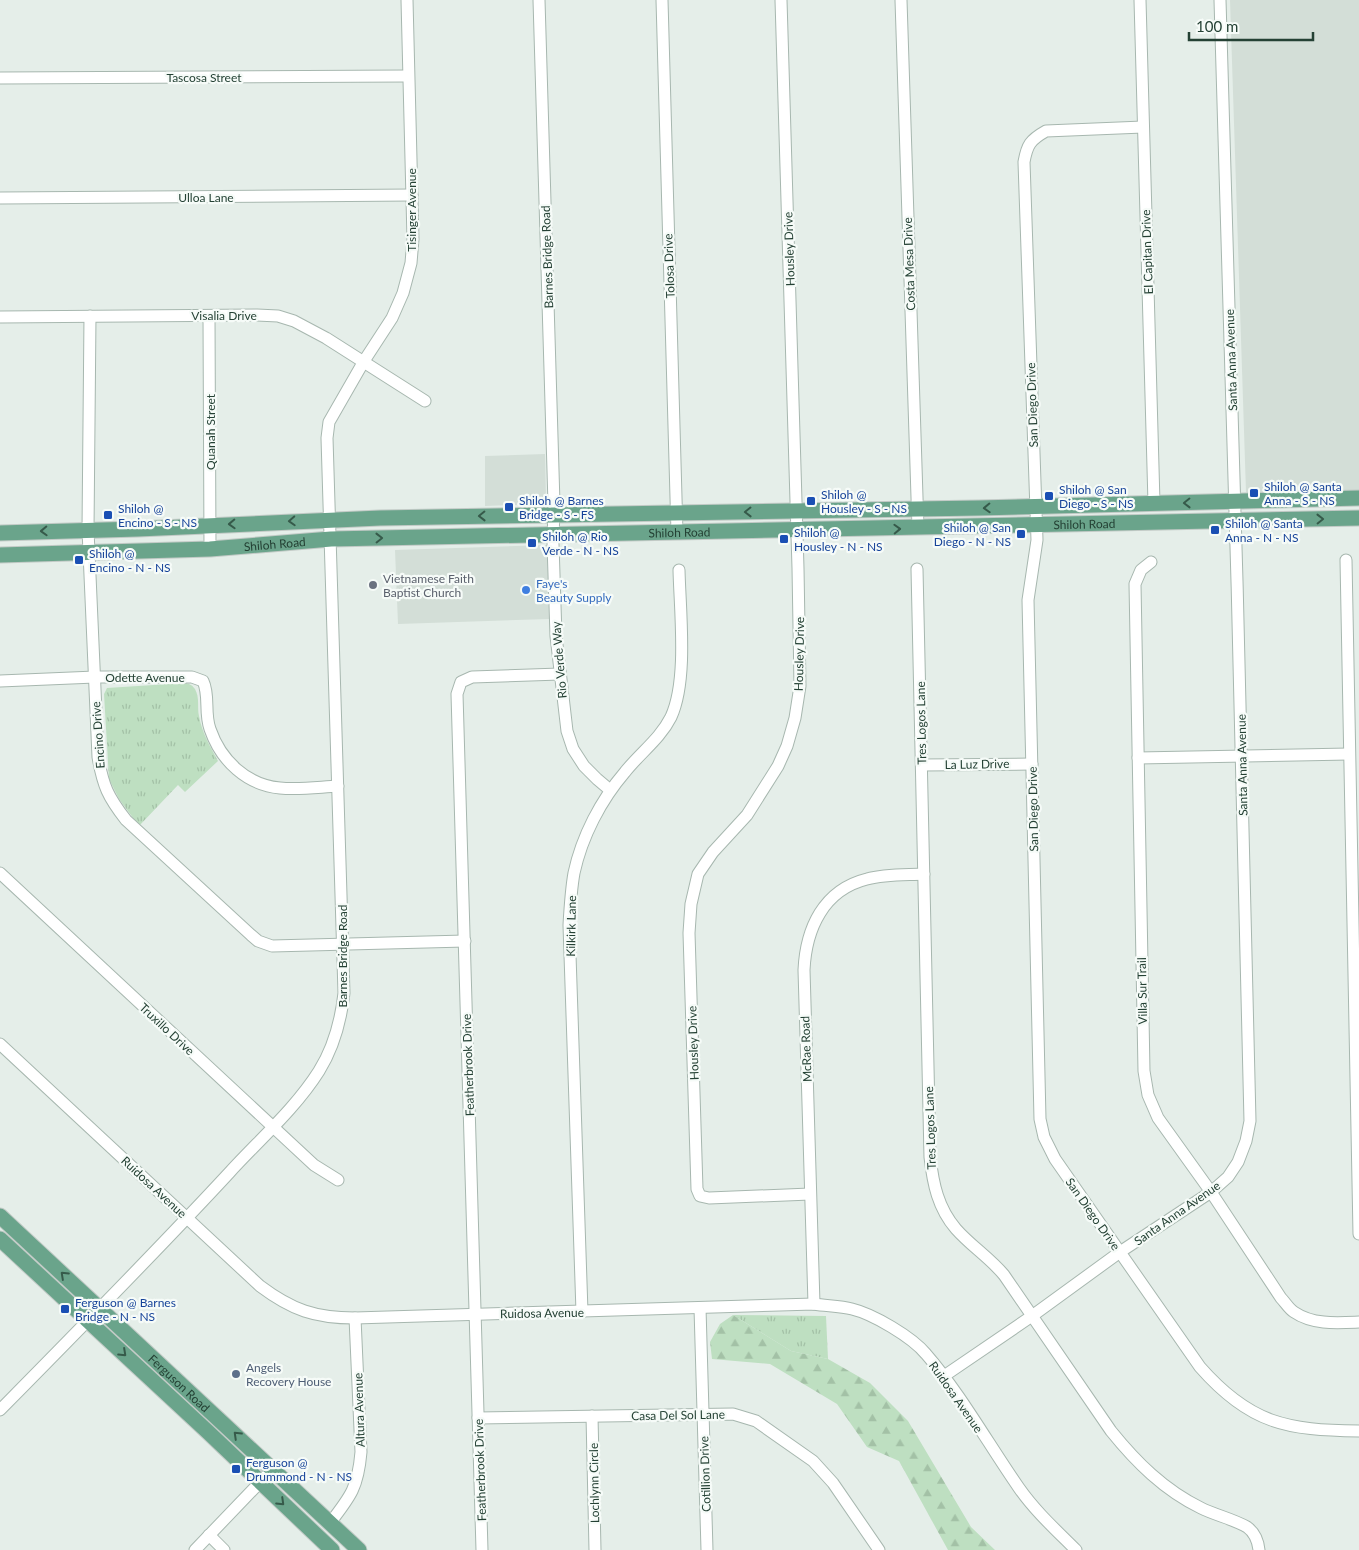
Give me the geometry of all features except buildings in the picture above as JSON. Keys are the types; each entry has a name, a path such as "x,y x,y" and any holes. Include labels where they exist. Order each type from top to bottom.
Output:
{"main road":[{"name":"Shiloh Road","path":"0,533 330,520 917,509 1359,498"},
{"name":"Shiloh Road","path":"0,555 210,549 331,539 797,531 1359,518"},
{"name":"Ferguson Road","path":"0,1216 359,1550"},
{"name":"Ferguson Road","path":"0,1239 332,1550"}],"street":[{"name":"Tisinger Avenue","path":"330,520 329,422 364,361 392,318 403,293 411,263 413,238 406,0"},
{"name":"Barnes Bridge Road","path":"539,0 554,515"},
{"name":"Tolosa Drive","path":"662,0 677,533"},
{"name":"Housley Drive","path":"781,0 800,686 795,718 787,746 768,784 747,815 713,852 698,874 690,904 689,933 697,1189 700,1196 708,1198 810,1194"},
{"name":"Costa Mesa Drive","path":"901,0 918,528"},
{"name":"El Capitan Drive","path":"1140,0 1154,503"},
{"name":"Santa Anna Avenue","path":"944,1376 1032,1316 1120,1252 1211,1192 1228,1177 1238,1162 1246,1141 1250,1121 1242,756 1220,0"},
{"name":"Tascosa Street","path":"0,78 408,76"},
{"name":"San Diego Drive","path":"1143,127 1046,131 1034,138 1026,150 1024,162 1036,506 1035,558 1028,600 1040,1119 1044,1137 1055,1159 1200,1367 1217,1387 1236,1402 1278,1424 1327,1430 1359,1430"},
{"name":"Ulloa Lane","path":"0,198 412,195"},
{"name":"Encino Drive","path":"90,316 88,530 98,757 102,782 113,804 126,820 258,941 282,947 464,941"},
{"name":"Quanah Street","path":"209,316 210,549"},
{"name":"Visalia Drive","path":"0,318 278,316 294,321 326,338 425,400"},
{"name":"Rio Verde Way","path":"554,515 556,636 566,731 573,749 584,766 610,790"},
{"name":"Barnes Bridge Road","path":"2,1405 187,1218 302,1094 319,1071 337,1032 342,1013 344,993 330,520"},
{"path":"1346,560 1359,1234"},
{"name":"Villa Sur Trail","path":"1150,562 1141,570 1135,584 1144,1071 1148,1095 1158,1118 1211,1192 1281,1298 1293,1312 1310,1320 1326,1323 1359,1322"},
{"name":"Tres Logos Lane","path":"917,569 930,1157 932,1181 938,1199 946,1216 957,1230 995,1265 1127,1451 1158,1481 1180,1496 1248,1528 1259,1543 1259,1550"},
{"name":"Kilkirk Lane","path":"582,1312 569,926 570,900 574,873 586,835 610,790 662,732 671,716 679,693 681,667 679,570"},
{"name":"Featherbrook Drive","path":"482,1550 457,694 461,682 472,677 560,674"},
{"name":"Odette Avenue","path":"0,681 95,677 192,677 203,680 208,690 206,710 210,728 225,758 238,771 253,781 280,788 338,786"},
{"path":"1138,758 1349,754"},
{"name":"La Luz Drive","path":"922,765 1032,764"},
{"name":"McRae Road","path":"814,1304 804,970 809,935 815,920 824,907 850,886 865,879 924,874"},
{"name":"Truxillo Drive","path":"1,876 314,1165 338,1180"},
{"name":"Ruidosa Avenue","path":"0,1044 260,1286 279,1300 316,1316 355,1318 814,1304 852,1309 878,1320 900,1333 925,1352 944,1376 1020,1490 1042,1517 1076,1550"},
{"name":"Cotillion Drive","path":"700,1308 707,1550"},
{"name":"Altura Avenue","path":"330,1523 350,1497 359,1474 361,1452 355,1318"},
{"name":"Casa Del Sol Lane","path":"478,1418 733,1414 756,1421 813,1461 833,1483 879,1550"},
{"name":"Lochlynn Circle","path":"592,1416 595,1550"},
{"path":"195,1550 272,1469"},
{"path":"209,1536 224,1550"}],"shaded area":[{"path":"1230,0 1359,0 1359,491 1250,495 1246,492"},
{"path":"545,454 546,499 542,504 485,506 485,456"},
{"path":"547,545 549,619 398,624 395,550"}],"green space":[{"path":"190,684 197,692 198,713 202,728 218,761 185,792 178,785 139,826 119,799 109,779 104,694 107,688"},
{"path":"733,1315 826,1316 828,1359 791,1351"},
{"path":"733,1315 791,1351 828,1359 870,1383 908,1421 971,1527 995,1550 948,1550 899,1461 867,1447 837,1404 770,1364 712,1359 710,1342 720,1324"}],"place":[{"name":"Shiloh @ Santa Anna - S - NS","path":"1254,493"},
{"name":"Shiloh @ San Diego - S - NS","path":"1049,496"},
{"name":"Shiloh @ Housley - S - NS","path":"811,501"},
{"name":"Shiloh @ Barnes Bridge - S - FS","path":"509,507"},
{"name":"Shiloh @ Encino - S - NS","path":"108,515"},
{"name":"Shiloh @ Santa Anna - N - NS","path":"1215,530"},
{"name":"Shiloh @ San Diego - N - NS","path":"1021,534"},
{"name":"Shiloh @ Housley - N - NS","path":"784,539"},
{"name":"Shiloh @ Rio Verde - N - NS","path":"532,543"},
{"name":"Shiloh @ Encino - N - NS","path":"79,560"},
{"name":"Vietnamese Faith Baptist Church","path":"373,585"},
{"name":"Faye's Beauty Supply","path":"526,590"},
{"name":"Ferguson @ Barnes Bridge - N - NS","path":"65,1309"},
{"name":"Angels Recovery House","path":"236,1374"},
{"name":"Ferguson @ Drummond - N - NS","path":"236,1469"}]}
